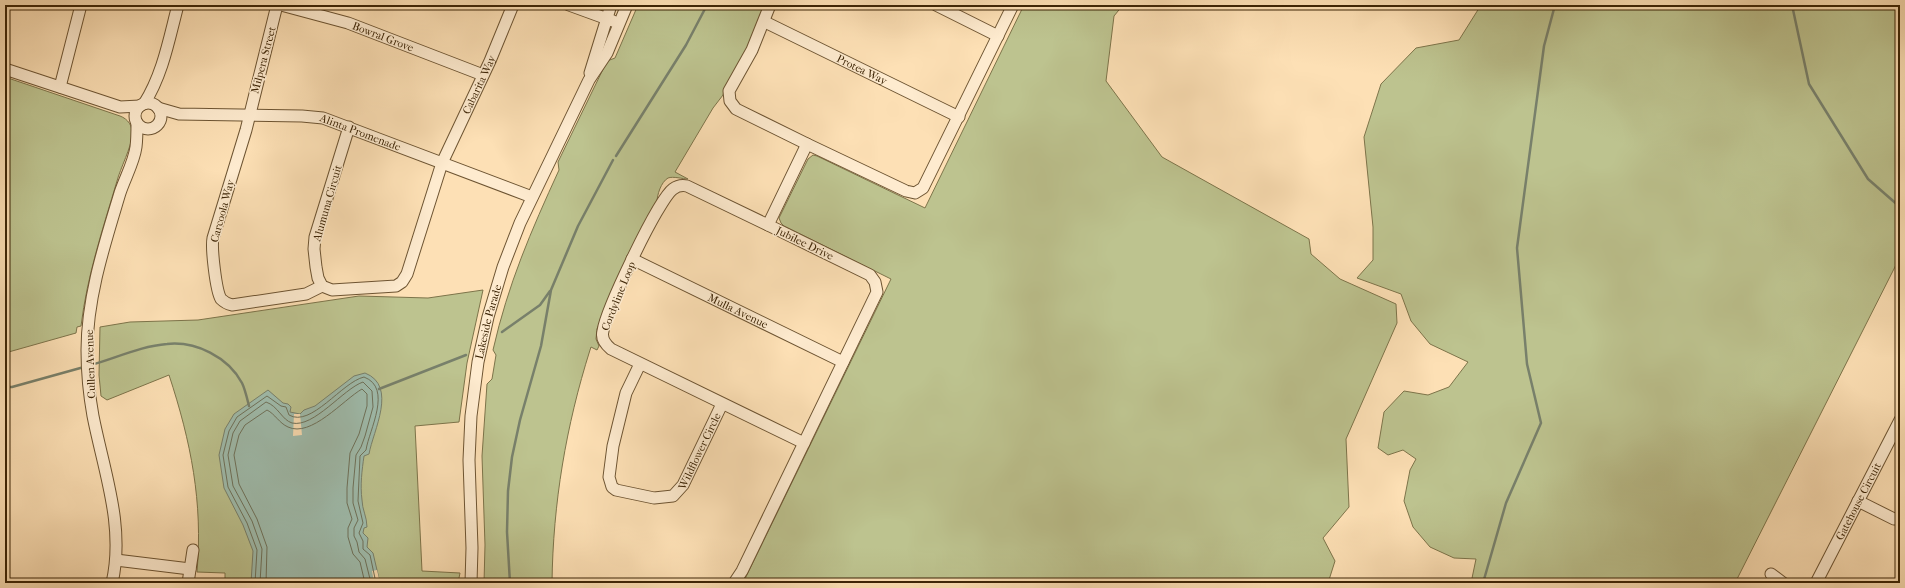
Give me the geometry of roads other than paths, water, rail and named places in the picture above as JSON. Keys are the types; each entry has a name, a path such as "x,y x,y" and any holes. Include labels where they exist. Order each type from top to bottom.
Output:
{"street":[{"path":"149,106 161,118 156,126 143,128 136,121 136,112 149,106 178,5"},
{"name":"Milpera Street","path":"249,115 277,5"},
{"name":"Bowral Grove","path":"281,5 354,25 483,75"},
{"name":"Cabarita Way","path":"442,163 503,32 513,5"},
{"path":"569,5 620,23"},
{"name":"Lakeside Parade","path":"589,80 612,5"},
{"name":"Lakeside Parade","path":"471,583 469,447 471,416 477,370 488,317 497,284 511,245 532,197 589,80 607,52 627,5"},
{"path":"770,5 765,22 752,50 729,91 730,101 736,109 906,191 915,192 926,185 1013,5"},
{"path":"936,5 998,36"},
{"path":"60,87 80,6"},
{"name":"Protea Way","path":"765,22 959,117"},
{"name":"Alinta Promenade","path":"5,69 120,107 149,106 179,114 314,117 336,122 532,197"},
{"name":"Alinta Promenade","path":"120,107 136,121"},
{"name":"Alinta Promenade","path":"156,126 179,114"},
{"name":"Carcoola Way","path":"249,115 212,238 212,250 219,294 228,304 236,304 306,294 322,286"},
{"name":"Cullen Avenue","path":"112,583 117,542 114,509 92,414 88,380 87,349 91,310 99,272 120,192 136,148 136,121"},
{"name":"Cullen Avenue","path":"136,148 156,126"},
{"name":"Alumuna Circuit","path":"322,286 318,278 314,243 349,127"},
{"name":"Jubilee Drive","path":"734,583 742,571 877,292 875,282 870,275 768,225 807,144"},
{"path":"322,286 338,290 391,287 402,282 407,274 442,163"},
{"name":"Cordyline Loop","path":"768,225 694,189 682,185 677,187 668,193 632,259 612,305 602,335 604,342 610,349 804,443"},
{"name":"Mulla Avenue","path":"632,259 844,362"},
{"name":"Wildflower Circle","path":"640,364 626,393 613,446 608,477 612,487 616,490 654,498 673,496 683,485 722,404"},
{"name":"Gatehouse Circuit","path":"1816,583 1900,420"},
{"path":"1858,501 1894,519"},
{"path":"188,583 193,550"},
{"path":"116,560 190,569"},
{"path":"1771,574 1784,583"}],"water":[{"path":"365,373 375,379 380,388 382,398 381,410 369,454 364,456 361,483 362,503 367,527 364,528 363,533 368,538 367,547 373,553 380,583 251,583 253,551 243,525 224,488 219,455 225,429 234,414 268,390 283,403 288,404 291,407 290,412 300,414 304,410 315,406 354,376"}],"waterway":[{"path":"616,156 686,45 707,5"},
{"path":"1483,583 1506,503 1541,423 1527,364 1517,248 1544,46 1555,5"},
{"path":"1792,5 1809,84 1868,179 1900,207"},
{"path":"510,583 507,532 508,491 512,457 520,420 541,346 551,290 578,226 613,160"},
{"path":"502,332 540,305 550,291"},
{"path":"91,365 157,345 189,345 200,348 220,358 236,374 242,383 249,406"},
{"path":"379,389 466,355"},
{"path":"5,387 12,387 84,367"}]}
